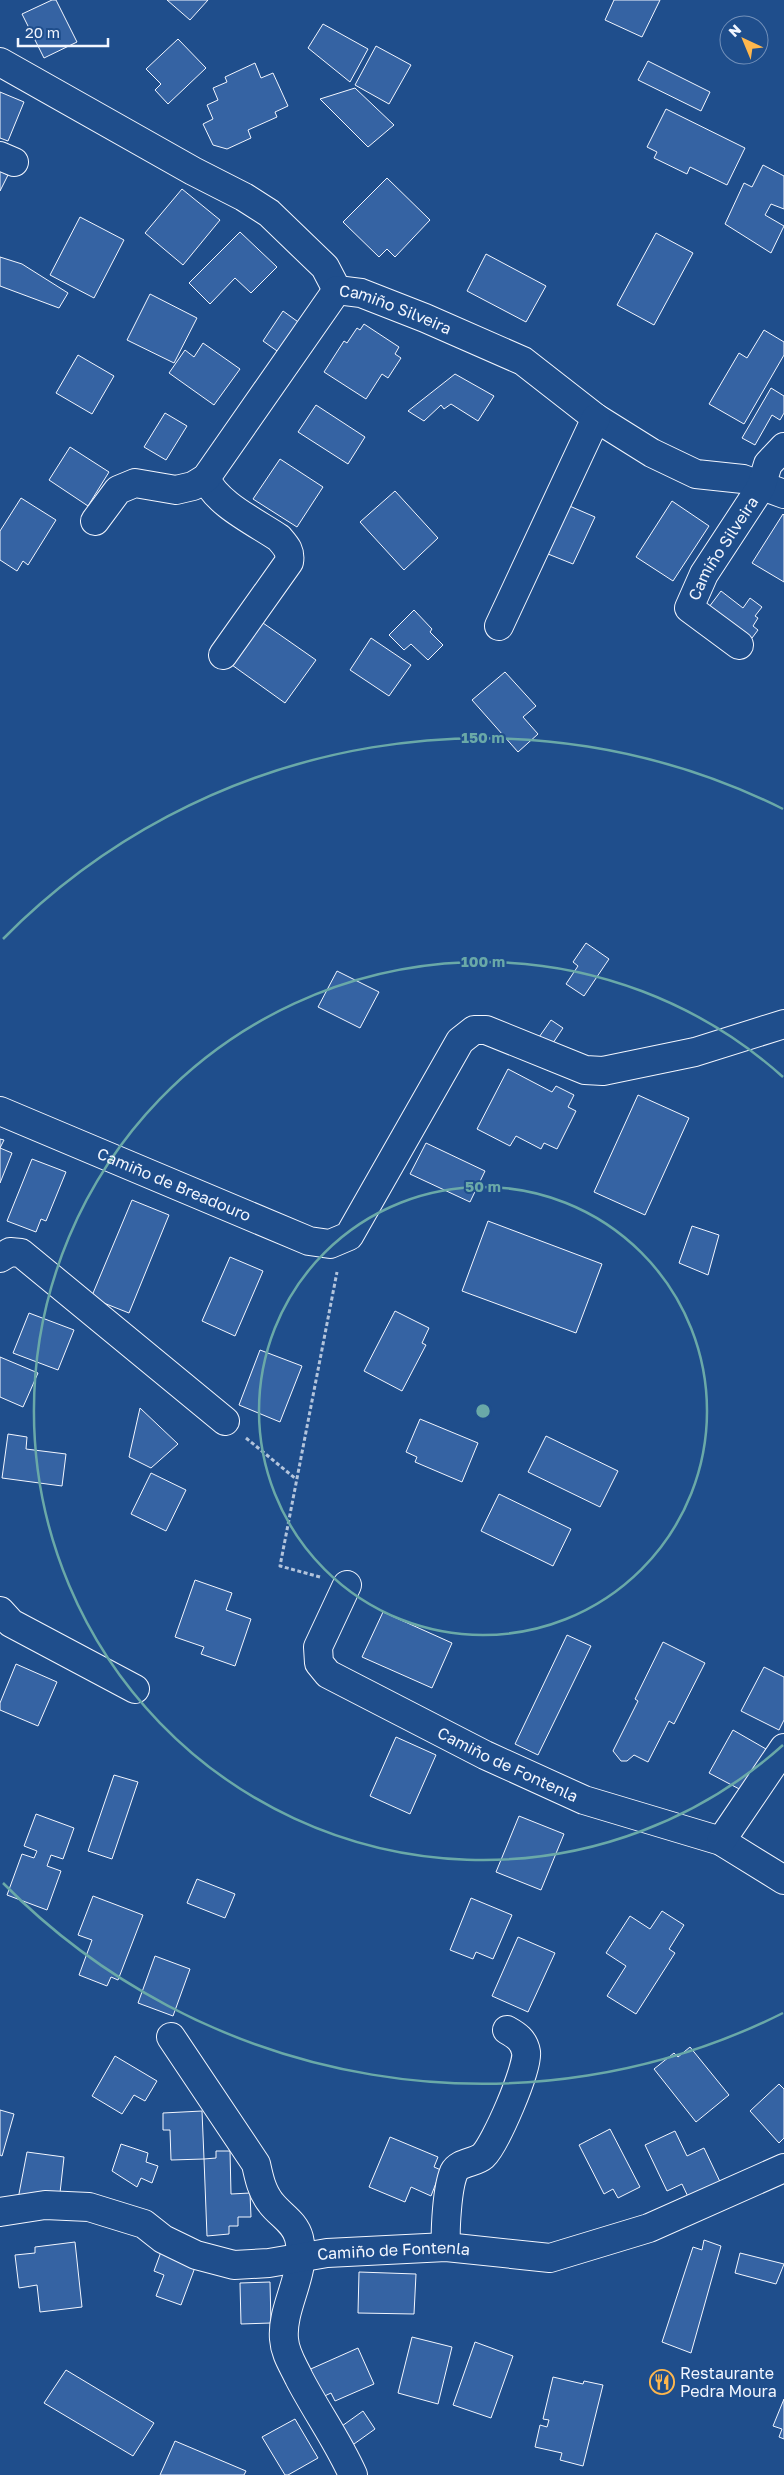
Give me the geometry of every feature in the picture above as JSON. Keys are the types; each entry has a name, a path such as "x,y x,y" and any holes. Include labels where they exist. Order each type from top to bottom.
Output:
{"street":[{"name":"Camiño Silveira","path":"0,62 193,171 244,197 269,213 325,267 338,290 361,293 425,318 523,361 596,418 652,453 696,474 743,479 772,490"},
{"path":"95,521 118,490 135,483 176,490 193,486 206,478 338,290"},
{"path":"498,626 596,418"},
{"name":"Camiño Silveira","path":"739,645 689,608 704,574 772,490 768,464 784,447"},
{"path":"206,478 210,488 220,499 279,538 287,546 290,556 289,562 223,655"},
{"path":"339,1240 460,1042 474,1030 486,1030 585,1070 603,1071 633,1067 695,1052 784,1024"},
{"name":"Camiño de Breadouro","path":"0,1111 309,1242 339,1240"},
{"path":"0,1258 10,1252 21,1253 225,1420"},
{"name":"Camiño de Fontenla","path":"347,1585 318,1647 318,1663 328,1674 485,1755 584,1800 721,1841 784,1880"},
{"path":"0,1611 10,1623 135,1689"},
{"path":"721,1841 784,1748"},
{"path":"446,2247 445,2223 454,2172 462,2165 474,2163 488,2149 526,2068 526,2051 520,2037 507,2030"},
{"path":"171,2037 256,2164 262,2187 271,2203 292,2224 299,2238 300,2257 285,2323 285,2351 309,2398 342,2452 353,2475"},
{"name":"Camiño de Fontenla","path":"0,2212 45,2205 89,2207 144,2224 163,2239 196,2255 234,2265 269,2263 327,2253 446,2247 550,2258 649,2228 784,2168"}],"path":[{"path":"339,1240 340,1261 280,1566 347,1585"},
{"path":"225,1420 296,1479"}],"building":[{"path":"52,0 56,0 77,42 44,58 22,14"},
{"path":"167,0 208,0 190,20"},
{"path":"614,0 660,0 642,37 605,20"},
{"path":"323,24 368,49 350,82 308,48"},
{"path":"178,39 206,68 168,104 155,90 161,84 146,69"},
{"path":"376,46 411,65 389,104 355,85"},
{"path":"648,61 710,92 701,111 638,80"},
{"path":"255,63 261,78 273,73 288,106 275,112 277,117 248,130 251,138 227,149 213,145 203,124 213,119 207,105 218,100 213,88 227,82 225,77"},
{"path":"355,88 394,125 368,147 320,99"},
{"path":"0,92 24,102 8,141 0,138"},
{"path":"666,109 745,148 727,185 690,167 687,174 654,158 657,152 647,147"},
{"path":"763,165 784,176 784,209 771,204 765,215 784,226 771,253 725,224 744,183 752,187"},
{"path":"0,171 8,175 0,191"},
{"path":"387,178 430,220 395,257 387,249 379,257 343,222"},
{"path":"182,189 220,220 183,265 145,233"},
{"path":"80,217 124,240 94,298 50,275"},
{"path":"240,232 277,267 251,293 235,278 210,304 189,283"},
{"path":"656,233 693,253 654,325 617,305"},
{"path":"486,254 546,286 526,322 467,291"},
{"path":"0,257 22,264 68,293 59,308 0,286"},
{"path":"150,294 197,318 174,363 127,340"},
{"path":"283,311 301,324 280,353 263,341"},
{"path":"364,324 399,347 395,354 401,358 388,378 382,374 366,399 324,372 344,341 347,343 357,328 360,330"},
{"path":"764,330 784,342 784,355 744,424 709,404 739,353 747,358"},
{"path":"203,343 240,369 214,405 169,373 185,350 194,357"},
{"path":"78,355 114,376 92,414 56,393"},
{"path":"455,374 494,396 478,421 451,404 444,409 441,405 424,421 408,411"},
{"path":"771,388 784,396 784,413 780,420 772,415 755,445 742,438"},
{"path":"316,405 365,437 348,464 298,432"},
{"path":"165,413 187,426 166,460 144,447"},
{"path":"70,447 109,472 88,506 49,480"},
{"path":"280,459 323,487 297,527 253,499"},
{"path":"395,491 438,538 404,570 360,522"},
{"path":"21,498 56,520 28,565 23,561 17,571 0,560 0,531"},
{"path":"672,501 709,526 673,581 636,557"},
{"path":"565,504 595,517 573,564 543,552"},
{"path":"784,515 784,582 752,563"},
{"path":"721,591 743,608 750,598 762,607 755,616 758,618 753,626 758,630 749,642 706,611"},
{"path":"414,610 432,629 430,632 443,645 428,660 411,644 404,650 389,635"},
{"path":"263,623 316,660 285,703 232,665"},
{"path":"371,638 411,665 389,696 350,670"},
{"path":"505,672 536,706 523,717 538,734 518,752 472,700"},
{"path":"586,943 609,959 584,996 566,984 578,966 573,962"},
{"path":"337,971 379,992 360,1028 318,1007"},
{"path":"551,1020 563,1028 549,1049 537,1040"},
{"path":"508,1069 552,1092 556,1086 574,1095 568,1107 576,1111 557,1149 544,1143 541,1149 516,1136 510,1146 477,1129"},
{"path":"638,1095 689,1118 645,1215 594,1192"},
{"path":"0,1139 4,1140 0,1148"},
{"path":"426,1143 485,1171 470,1202 410,1174"},
{"path":"0,1148 12,1153 0,1183"},
{"path":"32,1159 66,1172 46,1221 41,1219 36,1232 7,1221"},
{"path":"132,1200 169,1215 129,1313 91,1298"},
{"path":"488,1221 602,1264 576,1333 462,1291"},
{"path":"692,1226 719,1235 708,1275 679,1263"},
{"path":"230,1257 263,1271 235,1336 202,1321"},
{"path":"395,1311 429,1328 422,1343 426,1345 402,1391 364,1371"},
{"path":"29,1313 74,1330 58,1370 13,1353"},
{"path":"260,1350 302,1366 280,1422 239,1405"},
{"path":"0,1357 38,1373 23,1407 0,1397"},
{"path":"140,1408 178,1444 151,1468 129,1457"},
{"path":"420,1419 478,1443 462,1482 415,1462 417,1457 406,1452"},
{"path":"8,1434 27,1437 26,1449 66,1454 62,1486 2,1478"},
{"path":"546,1436 618,1471 600,1507 528,1472"},
{"path":"151,1473 186,1490 166,1531 131,1514"},
{"path":"499,1494 571,1529 553,1566 481,1531"},
{"path":"195,1580 232,1593 226,1610 251,1619 235,1666 201,1654 204,1647 175,1637"},
{"path":"383,1612 452,1643 432,1688 362,1657"},
{"path":"567,1635 591,1646 538,1755 515,1744"},
{"path":"663,1642 705,1663 674,1724 669,1721 648,1762 634,1755 627,1761 621,1761 613,1751 638,1701 635,1699"},
{"path":"16,1664 57,1682 38,1726 0,1710 0,1703"},
{"path":"764,1667 784,1677 784,1720 779,1730 741,1711"},
{"path":"733,1730 766,1749 743,1791 709,1773"},
{"path":"396,1737 436,1755 410,1814 370,1796"},
{"path":"114,1775 138,1782 112,1859 88,1851"},
{"path":"36,1814 74,1828 63,1859 51,1855 47,1866 61,1871 47,1910 7,1895 22,1854 34,1858 37,1851 24,1846"},
{"path":"519,1816 564,1834 541,1890 496,1872"},
{"path":"197,1879 235,1894 225,1918 187,1903"},
{"path":"93,1896 143,1915 118,1980 111,1977 107,1986 79,1975 92,1940 78,1935"},
{"path":"471,1898 512,1915 493,1959 476,1952 473,1959 450,1950"},
{"path":"662,1911 684,1925 669,1949 675,1953 636,2014 607,1996 626,1966 606,1953 630,1916 650,1929"},
{"path":"518,1937 555,1953 528,2012 492,1996"},
{"path":"155,1956 190,1969 173,2016 138,2003"},
{"path":"690,2047 729,2095 696,2122 654,2069 674,2053 678,2057"},
{"path":"115,2056 157,2081 145,2101 134,2095 122,2114 92,2096"},
{"path":"779,2084 784,2089 784,2138 779,2143 750,2111"},
{"path":"0,2110 14,2114 2,2156 0,2155"},
{"path":"202,2111 204,2159 171,2160 170,2130 163,2130 163,2113"},
{"path":"610,2129 640,2187 618,2198 613,2189 604,2194 579,2145"},
{"path":"675,2131 687,2156 704,2148 723,2188 691,2203 682,2184 667,2191 645,2145"},
{"path":"390,2137 438,2157 434,2167 441,2170 431,2196 411,2187 405,2202 369,2187"},
{"path":"121,2144 148,2153 146,2162 158,2166 152,2183 141,2178 137,2187 112,2171"},
{"path":"216,2151 230,2151 231,2194 250,2193 251,2217 238,2217 238,2226 229,2226 229,2234 207,2236 204,2159 216,2158"},
{"path":"27,2152 64,2157 60,2193 18,2199"},
{"path":"704,2240 721,2246 691,2353 662,2342 693,2247 702,2250"},
{"path":"75,2242 82,2307 40,2312 37,2285 19,2288 15,2255 35,2253 35,2247"},
{"path":"162,2249 197,2262 181,2305 156,2296 164,2275 154,2271"},
{"path":"740,2253 784,2264 776,2284 735,2273"},
{"path":"359,2272 416,2274 414,2314 358,2313"},
{"path":"270,2282 271,2323 241,2324 240,2283"},
{"path":"412,2337 452,2347 438,2404 398,2393"},
{"path":"475,2342 513,2356 491,2418 453,2405"},
{"path":"358,2348 374,2384 335,2401 331,2393 316,2400 304,2372"},
{"path":"66,2370 154,2423 133,2456 44,2403"},
{"path":"553,2377 583,2384 584,2381 603,2385 583,2466 560,2460 562,2453 535,2447 540,2425 547,2427 549,2420 543,2419"},
{"path":"784,2399 784,2439 779,2437 782,2429 773,2426"},
{"path":"363,2411 375,2429 347,2449 335,2431"},
{"path":"295,2419 318,2458 285,2475 262,2437"},
{"path":"175,2441 246,2471 244,2475 160,2475"}],"place":[{"name":"Restaurante Pedra Moura","path":"662,2382"}]}
